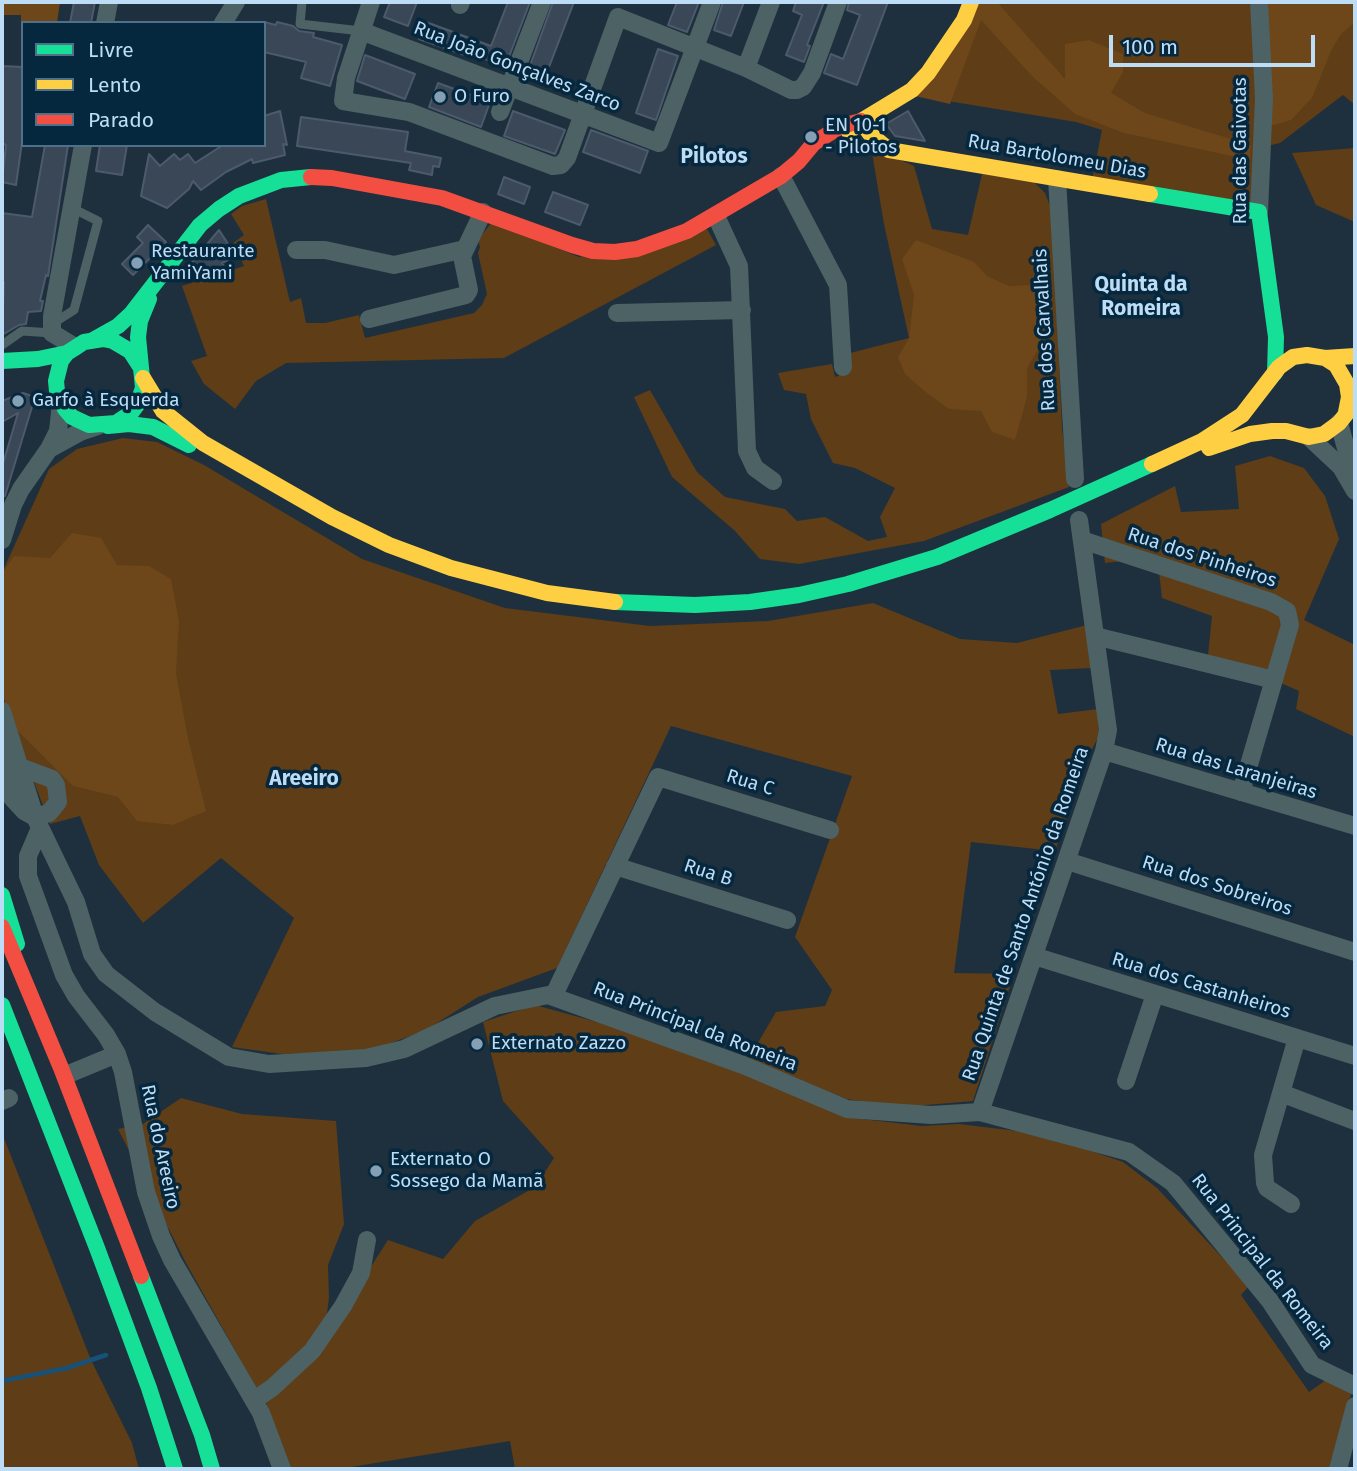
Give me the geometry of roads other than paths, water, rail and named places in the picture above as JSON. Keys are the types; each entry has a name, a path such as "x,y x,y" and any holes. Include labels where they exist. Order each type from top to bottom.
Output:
{"main road":[{"path":"60,400 56,381 58,371 80,345 118,326 154,287 200,225 239,196 296,177 332,178 442,198 593,251 615,251 661,242 716,216 912,90 947,48 964,20 971,2"},
{"name":"Rua Bartolomeu Dias","path":"862,121 871,135 889,150 1259,212"},
{"name":"Rua das Gaivotas","path":"1259,212 1276,337 1272,377"},
{"path":"103,426 124,419 137,405 143,388 139,329 154,287"},
{"path":"2,375 31,376 52,387 72,417 89,425 129,424 153,427 361,541 439,573 504,592 564,605 625,612 690,614 751,610 864,590 985,548 1227,441 1250,434 1286,431 1309,437 1324,434 1347,413 1348,384 1336,365 1299,345 1271,300"},
{"path":"2,361 38,359 103,339 122,345 136,359 163,411 203,443 332,517 389,544 451,568 547,593 592,600 684,604 750,601 799,595 848,584 937,557 1051,510 1202,441 1242,415 1279,367 1293,357 1299,345"},
{"path":"1325,358 1355,356"},
{"path":"1272,377 1269,408 1274,419 1286,431"},
{"path":"2,895 39,1012"},
{"path":"2,927 39,1012 202,1435 212,1469"},
{"path":"2,1005 97,1248 149,1388 175,1469"}],"street":[{"path":"105,21 109,2"},
{"path":"224,21 236,2"},
{"path":"371,2 346,78 343,101 409,112 553,166 561,164 567,158 618,17 746,68 791,90 803,87 812,73 838,2"},
{"path":"500,112 542,2"},
{"path":"694,48 712,2"},
{"path":"746,68 771,2"},
{"name":"Rua das Gaivotas","path":"1259,2 1264,98 1259,212"},
{"name":"Rua João Gonçalves Zarco","path":"361,31 659,143 694,48"},
{"path":"80,345 52,328 83,147"},
{"path":"781,176 838,285 843,367"},
{"name":"Rua dos Carvalhais","path":"1057,179 1075,478"},
{"path":"369,319 467,295 469,290 462,258 483,212"},
{"path":"716,216 739,266 747,451 755,468 773,481"},
{"path":"296,250 325,250 394,265 465,248"},
{"path":"617,313 742,310"},
{"path":"2,540 21,489 58,431 60,400"},
{"path":"1347,413 1355,481"},
{"path":"49,449 80,432 103,426"},
{"path":"1309,437 1341,467 1355,491"},
{"name":"Rua Quinta de Santo António da Romeira","path":"980,1112 1104,751 1108,730 1079,520"},
{"name":"Rua dos Pinheiros","path":"1082,540 1283,607 1290,615 1290,625 1241,792"},
{"path":"1095,636 1274,680"},
{"path":"2,711 38,823"},
{"path":"8,730 5,770 12,798 38,823"},
{"name":"Rua das Laranjeiras","path":"1104,751 1355,827"},
{"path":"20,767 52,779 59,793 54,808 38,823"},
{"name":"Rua C","path":"615,866 658,777 830,830"},
{"name":"Rua Principal da Romeira","path":"38,823 76,902 92,954 106,974 155,1012 229,1057 268,1064 366,1058 404,1049 495,1006 548,995 743,1065 847,1109 931,1115 980,1112 1129,1152 1173,1183 1270,1301 1312,1365 1355,1386"},
{"name":"Rua do Areeiro","path":"38,823 26,866 35,898 64,975 75,996 106,1035 117,1054 123,1072 146,1192 161,1236 172,1260 254,1400 282,1469"},
{"name":"Rua dos Sobreiros","path":"1067,860 1355,952"},
{"path":"553,997 615,866"},
{"name":"Rua B","path":"615,866 787,920"},
{"name":"Rua dos Castanheiros","path":"1034,956 1355,1056"},
{"path":"1126,1081 1155,994"},
{"path":"1291,1204 1268,1188 1263,1173 1263,1155 1297,1038"},
{"path":"71,1073 117,1054"},
{"path":"1281,1093 1355,1121"},
{"path":"254,1400 272,1388 312,1351 343,1306 361,1273 367,1240"},
{"path":"1338,1469 1355,1406"}],"lane":[{"path":"302,2 300,24 361,31"},
{"path":"2,345 22,331 52,328 74,310 98,221 72,208"},
{"path":"120,310 154,287"},
{"path":"80,345 105,321"}],"waterway":[{"path":"2,1381 67,1368 106,1355"}],"place":[{"name":"O Furo","path":"440,97"},
{"name":"EN 10-1 - Pilotos","path":"811,137"},
{"name":"Restaurante YamiYami","path":"137,263"},
{"name":"Garfo à Esquerda","path":"18,401"},
{"name":"Externato Zazzo","path":"477,1044"},
{"name":"Externato O Sossego da Mamã","path":"376,1171"}],"district":[{"name":"Pilotos","path":"714,157"},
{"name":"Quinta da Romeira","path":"1141,297"},
{"name":"Areeiro","path":"304,779"}]}
